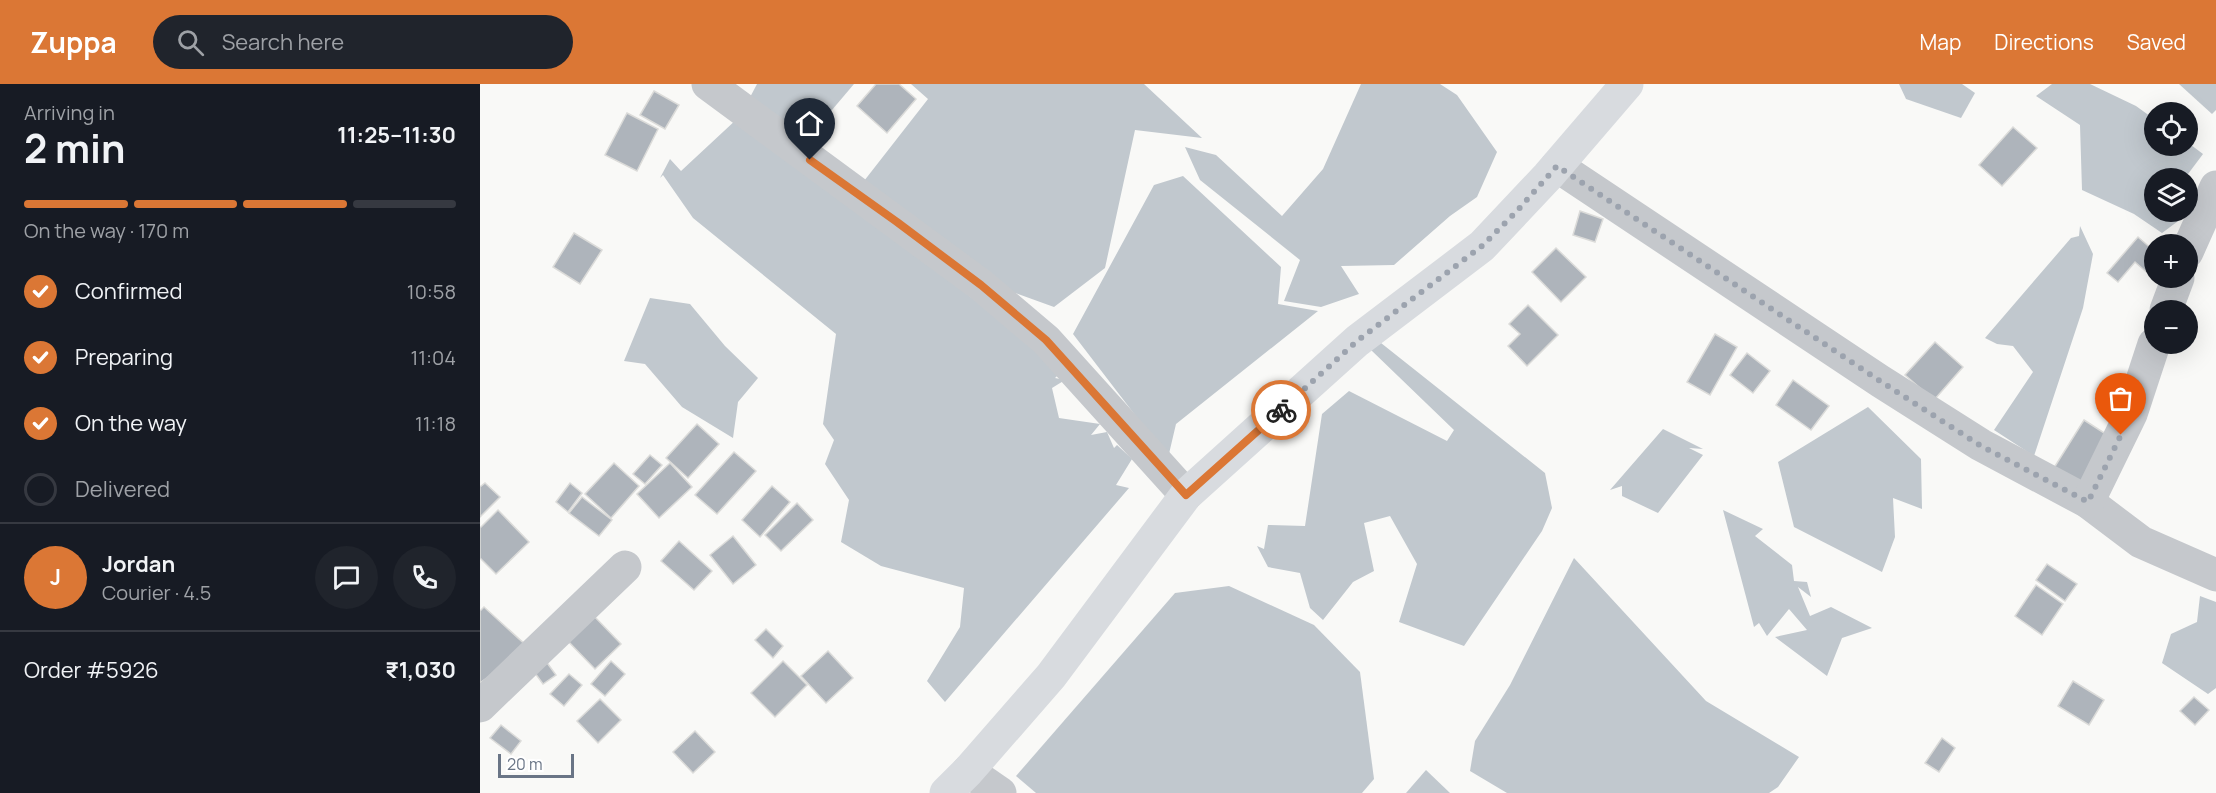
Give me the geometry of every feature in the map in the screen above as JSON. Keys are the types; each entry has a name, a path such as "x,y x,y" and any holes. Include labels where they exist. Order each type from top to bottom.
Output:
{"main road":[{"path":"957,782 1051,676 1186,495 1369,332 1482,246 1516,212 1627,84"}],"street":[{"path":"708,84 981,285 1046,340 1186,495"},
{"path":"1557,166 1981,446 2088,502 2141,542 2216,575"},
{"path":"2195,234 2216,187"},
{"path":"2088,502 2131,414 2151,354"},
{"path":"480,706 625,567"},
{"path":"957,782 1000,793"}],"shaded area":[{"path":"757,84 854,84 804,143 747,103"},
{"path":"911,84 1144,84 1202,138 1135,130 1105,268 1054,307 999,287 864,181 928,99"},
{"path":"1361,84 1440,84 1457,95 1497,152 1477,197 1450,216 1394,265 1341,266 1359,294 1321,307 1284,301 1300,260 1200,180 1185,147 1216,155 1282,216 1323,169"},
{"path":"1899,84 1962,84 1975,93 1961,118 1906,99"},
{"path":"2052,84 2090,84 2144,112 2144,156 2198,156 2198,150 2203,154 2192,168 2144,168 2144,221 2082,190 2080,125 2036,96"},
{"path":"2179,84 2216,84 2216,110 2212,114"},
{"path":"738,118 1064,369 1055,378 1065,380 1052,388 1059,418 1100,424 1091,435 1107,432 1114,448 1117,445 1132,459 1116,485 1129,488 945,702 927,681 960,627 964,588 881,566 841,542 849,500 825,464 834,440 823,424 836,334 693,218 663,175 660,178 670,159 681,171"},
{"path":"1183,176 1281,267 1278,304 1318,311 1176,424 1168,458 1073,334 1154,185"},
{"path":"2146,222 2177,222 2162,233"},
{"path":"2080,226 2093,254 2083,308 2034,456 1994,430 2033,372 2013,346 1997,344 1985,338 2071,238 2079,236"},
{"path":"650,298 690,304 725,346 758,378 738,402 733,438 682,407 645,364 624,361"},
{"path":"1381,343 1545,473 1552,508 1542,531 1464,646 1399,622 1417,564 1390,516 1364,523 1374,571 1353,582 1323,620 1310,608 1300,573 1268,567 1257,546 1264,549 1268,525 1305,526 1322,414 1349,391 1447,441 1454,430 1371,350"},
{"path":"1868,407 1921,459 1922,509 1893,498 1895,537 1882,572 1794,527 1778,462"},
{"path":"1663,429 1703,449 1689,448 1703,455 1658,513 1622,496 1622,486 1610,490"},
{"path":"1723,510 1763,529 1755,536 1792,565 1794,581 1807,582 1811,597 1798,587 1810,616 1831,607 1872,628 1842,638 1827,676 1775,637 1807,630 1789,609 1767,636 1759,623 1754,627"},
{"path":"1574,558 1706,701 1799,757 1778,787 1769,793 1507,793 1470,771 1475,741 1510,685"},
{"path":"1229,586 1314,625 1360,672 1374,779 1362,793 1036,793 1016,776 1175,593"},
{"path":"2200,596 2216,602 2216,688 2208,694 2162,663 2171,634 2197,622"},
{"path":"1426,770 1450,793 1406,793"}],"building":[{"path":"876,84 899,84 916,99 887,133 857,106"},
{"path":"654,91 679,105 665,129 640,115"},
{"path":"627,113 658,129 637,171 605,155"},
{"path":"2013,127 2037,148 2002,186 1979,165"},
{"path":"1580,211 1603,219 1595,242 1573,235"},
{"path":"574,233 602,250 580,284 553,267"},
{"path":"2138,237 2144,242 2144,270 2135,262 2118,282 2107,273"},
{"path":"1556,248 1586,277 1561,302 1532,272"},
{"path":"1528,305 1558,335 1527,366 1508,346 1520,334 1509,324"},
{"path":"1715,334 1737,347 1710,395 1687,382"},
{"path":"1935,342 1963,367 1934,400 1905,375"},
{"path":"1747,353 1770,371 1753,393 1730,375"},
{"path":"1793,380 1829,406 1811,430 1776,405"},
{"path":"2084,420 2112,438 2080,489 2052,471"},
{"path":"697,424 719,444 688,478 666,458"},
{"path":"734,452 756,471 717,514 695,495"},
{"path":"650,455 662,465 645,484 633,474"},
{"path":"614,463 639,486 611,518 585,494"},
{"path":"670,463 692,487 659,518 637,494"},
{"path":"485,483 500,497 480,517 480,487"},
{"path":"570,483 582,493 568,512 556,502"},
{"path":"772,486 790,502 760,537 742,520"},
{"path":"582,497 612,520 599,536 569,513"},
{"path":"797,503 813,520 781,551 765,535"},
{"path":"498,510 529,542 496,574 480,558 480,528"},
{"path":"733,536 756,565 733,584 710,555"},
{"path":"679,541 712,571 694,590 661,561"},
{"path":"2047,564 2077,584 2065,601 2036,580"},
{"path":"2036,585 2063,604 2042,635 2015,616"},
{"path":"484,607 529,648 480,683 480,611"},
{"path":"590,612 621,644 595,669 564,637"},
{"path":"766,629 783,646 773,658 755,640"},
{"path":"828,651 853,678 826,703 801,676"},
{"path":"545,660 556,675 543,684 532,669"},
{"path":"611,661 625,674 605,696 591,684"},
{"path":"783,661 807,685 775,717 751,693"},
{"path":"569,674 582,685 564,706 550,694"},
{"path":"2073,681 2104,700 2089,725 2058,706"},
{"path":"2194,697 2209,710 2195,725 2180,711"},
{"path":"600,699 621,720 598,743 577,721"},
{"path":"501,725 521,741 511,754 490,738"},
{"path":"695,731 715,752 693,773 673,752"},
{"path":"1942,738 1955,748 1939,772 1925,763"}],"way so far":[{"path":"1281,410 1357,341 1482,246 1557,166 1981,446 2088,502 2121,435"}],"route":[{"path":"810,160 981,285 1046,340 1186,495 1281,410"}]}
